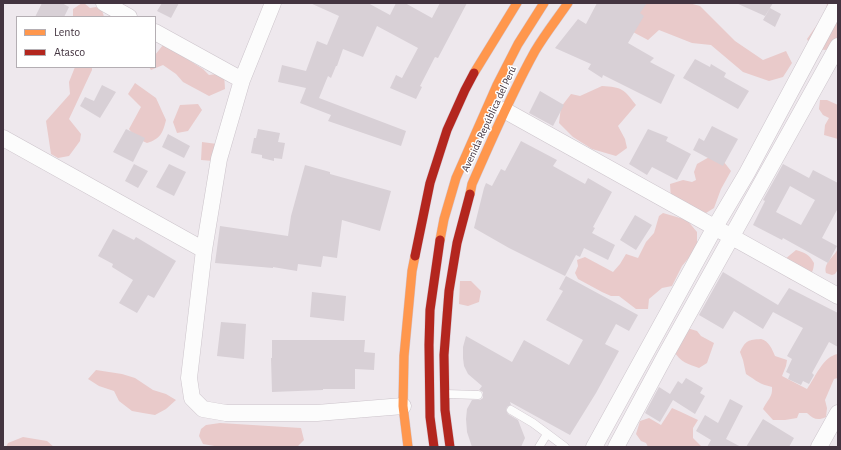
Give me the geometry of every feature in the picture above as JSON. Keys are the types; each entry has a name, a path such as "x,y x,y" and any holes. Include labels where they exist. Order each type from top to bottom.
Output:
{"main road":[{"path":"408,447 403,406 404,356 412,271 430,183 447,130 466,90 479,65 517,3"},
{"path":"434,447 430,417 430,310 444,219 456,178 497,85 518,44 544,3"},
{"name":"Avenida República del Perú","path":"450,447 445,410 444,355 449,291 457,243 472,184 504,110 535,51 568,3"}],"street":[{"path":"104,3 127,16"},
{"path":"273,3 242,80 219,159 204,250 189,378 192,398 203,409 226,412 317,413 403,406"},
{"path":"594,447 715,227 747,173 838,3"},
{"path":"156,33 242,80"},
{"path":"616,447 665,356 838,46"},
{"path":"504,110 838,296"},
{"path":"3,138 204,250"},
{"path":"819,447 838,413"}],"lane":[{"path":"445,394 478,395"},
{"path":"511,410 565,447"},
{"path":"539,447 547,434"}],"shaded area":[{"path":"84,3 90,8 96,7 102,10 104,16 73,16 73,9"},
{"path":"649,3 689,3 700,6 735,41 763,60 786,51 792,63 783,77 769,81 743,72 711,45 692,43 659,30 648,40 631,31 640,6"},
{"path":"827,3 838,3 838,35 833,47 827,50 812,49 807,39 826,12"},
{"path":"163,45 203,69 209,75 224,73 225,89 209,96 183,82 176,74 163,65 156,68 156,54"},
{"path":"75,68 92,68 69,119 81,134 80,141 69,156 58,158 51,154 46,121 70,94 69,82"},
{"path":"135,83 156,98 166,120 164,129 160,135 155,140 147,143 136,138 129,129 141,107 128,94"},
{"path":"602,86 614,87 622,90 636,105 618,126 625,139 627,148 616,156 592,149 573,137 559,123 561,107 571,94 580,96"},
{"path":"820,100 827,100 838,105 838,139 824,135 825,125 829,118 823,115 819,109"},
{"path":"198,104 202,110 188,131 177,133 173,122 180,105"},
{"path":"202,142 217,144 213,161 201,160"},
{"path":"711,156 720,157 731,171 721,189 714,208 706,213 671,199 670,184 683,180 692,182 696,180 694,172 697,164"},
{"path":"663,213 687,220 697,232 697,248 682,266 672,286 662,288 649,299 648,309 636,309 619,296 611,296 578,279 575,273 578,266 577,260 585,257 613,272 626,254 638,258 646,242 654,233 659,216"},
{"path":"838,248 837,271 832,275 826,273 826,266"},
{"path":"796,250 806,254 814,263 814,267 806,278 794,280 787,277 785,273 784,260"},
{"path":"460,281 471,281 481,291 479,302 468,306 459,304"},
{"path":"687,328 697,331 701,336 714,343 707,363 699,368 682,360 674,351"},
{"path":"761,339 768,343 775,356 787,360 782,376 807,389 824,363 828,359 838,354 838,378 834,379 825,400 827,408 826,417 816,419 807,413 799,413 797,418 773,420 763,409 771,396 772,387 761,383 746,374 740,352 748,341"},
{"path":"96,370 122,374 135,378 153,390 166,394 176,400 166,409 155,415 132,411 119,401 114,391 99,386 88,379"},
{"path":"672,408 698,420 693,428 693,438 702,447 648,447 646,443 641,441 636,434 640,421 649,418 661,425"},
{"path":"220,423 301,428 304,440 297,447 220,447 203,444 199,436 201,429 206,425"},
{"path":"23,437 47,441 54,447 6,447 8,443"}],"building":[{"path":"42,3 62,3 69,7 64,16 36,16"},
{"path":"162,3 179,3 171,18 157,11"},
{"path":"310,3 368,3 390,15 396,3 405,3 432,18 440,3 467,3 438,58 435,57 420,86 422,87 416,99 390,88 396,75 402,78 418,48 377,26 363,57 343,49 331,78 328,76 319,98 406,131 401,146 328,121 331,115 300,103 306,88 278,82 282,65 306,71 317,41 327,45 339,16"},
{"path":"597,3 647,3 640,13 644,16 628,43 654,58 650,62 675,75 661,104 603,75 602,78 588,69 591,64 555,48 578,19 586,24"},
{"path":"736,3 773,3 765,16"},
{"path":"770,8 781,14 775,27 763,20"},
{"path":"695,59 710,67 711,64 726,73 724,77 749,91 738,109 683,78"},
{"path":"102,85 116,92 100,118 80,106 85,97 94,101"},
{"path":"540,91 564,105 553,126 529,113"},
{"path":"712,126 738,139 723,166 693,150 699,138 704,141"},
{"path":"126,129 145,138 133,162 113,152"},
{"path":"258,129 280,133 278,142 285,143 282,159 274,158 274,161 262,158 262,155 251,153 254,138 256,138"},
{"path":"648,129 668,137 666,141 691,154 677,180 652,167 647,175 629,164"},
{"path":"168,134 190,146 184,158 162,147"},
{"path":"521,141 557,160 553,166 585,184 588,178 612,192 593,227 595,228 592,233 615,245 608,260 584,248 580,257 576,255 565,276 509,248 474,228 486,183 492,186 501,169 505,171"},
{"path":"134,164 148,171 138,188 125,181"},
{"path":"169,164 186,172 174,196 156,187"},
{"path":"783,164 809,178 813,170 838,183 838,208 822,238 837,246 828,263 783,238 782,240 753,225 765,201 763,200","holes":["790,186 815,200 801,225 776,212"]},
{"path":"305,165 330,172 330,174 391,191 380,231 342,220 337,258 323,256 321,267 298,264 297,271 273,267 215,263 220,226 288,236 291,216"},
{"path":"635,215 652,225 636,250 620,240"},
{"path":"113,229 134,240 136,237 176,261 154,298 148,295 137,313 119,303 133,280 112,267 113,264 98,256"},
{"path":"723,272 778,305 789,288 838,313 838,347 829,342 812,373 814,375 809,384 803,381 801,385 788,379 790,374 786,372 792,359 787,356 803,328 773,312 763,329 734,311 723,329 699,315"},
{"path":"566,276 638,315 629,331 616,324 605,344 619,351 596,393 570,435 510,402 511,405 507,407 506,410 508,414 518,420 525,438 521,447 472,447 467,432 467,409 472,400 480,400 483,398 483,392 479,390 482,386 468,374 464,366 463,347 466,336 512,362 524,340 569,365 583,340 546,320 563,291 559,289"},
{"path":"312,292 346,296 344,321 310,317"},
{"path":"221,322 246,324 244,359 217,356"},
{"path":"272,340 365,340 364,352 375,353 374,370 355,369 355,389 272,392"},
{"path":"686,378 703,388 700,393 705,396 695,414 673,400 660,422 645,413 659,387 670,394 678,381 682,384"},
{"path":"730,399 743,406 726,439 741,447 707,447 711,440 696,431 705,415 718,423"},
{"path":"763,419 794,438 789,447 746,447"}],"traffic: slow":[{"path":"474,73 517,3"},
{"path":"440,240 444,219 456,178 497,85 518,44 544,3"},
{"path":"470,194 472,184 526,67 535,51 568,3"},
{"path":"408,447 403,406 404,356 412,271 415,256"}],"traffic: jam":[{"path":"415,256 430,183 447,130 474,73"},
{"path":"450,447 445,410 444,355 449,291 457,243 470,194"},
{"path":"434,447 430,417 430,310 440,240"}]}
